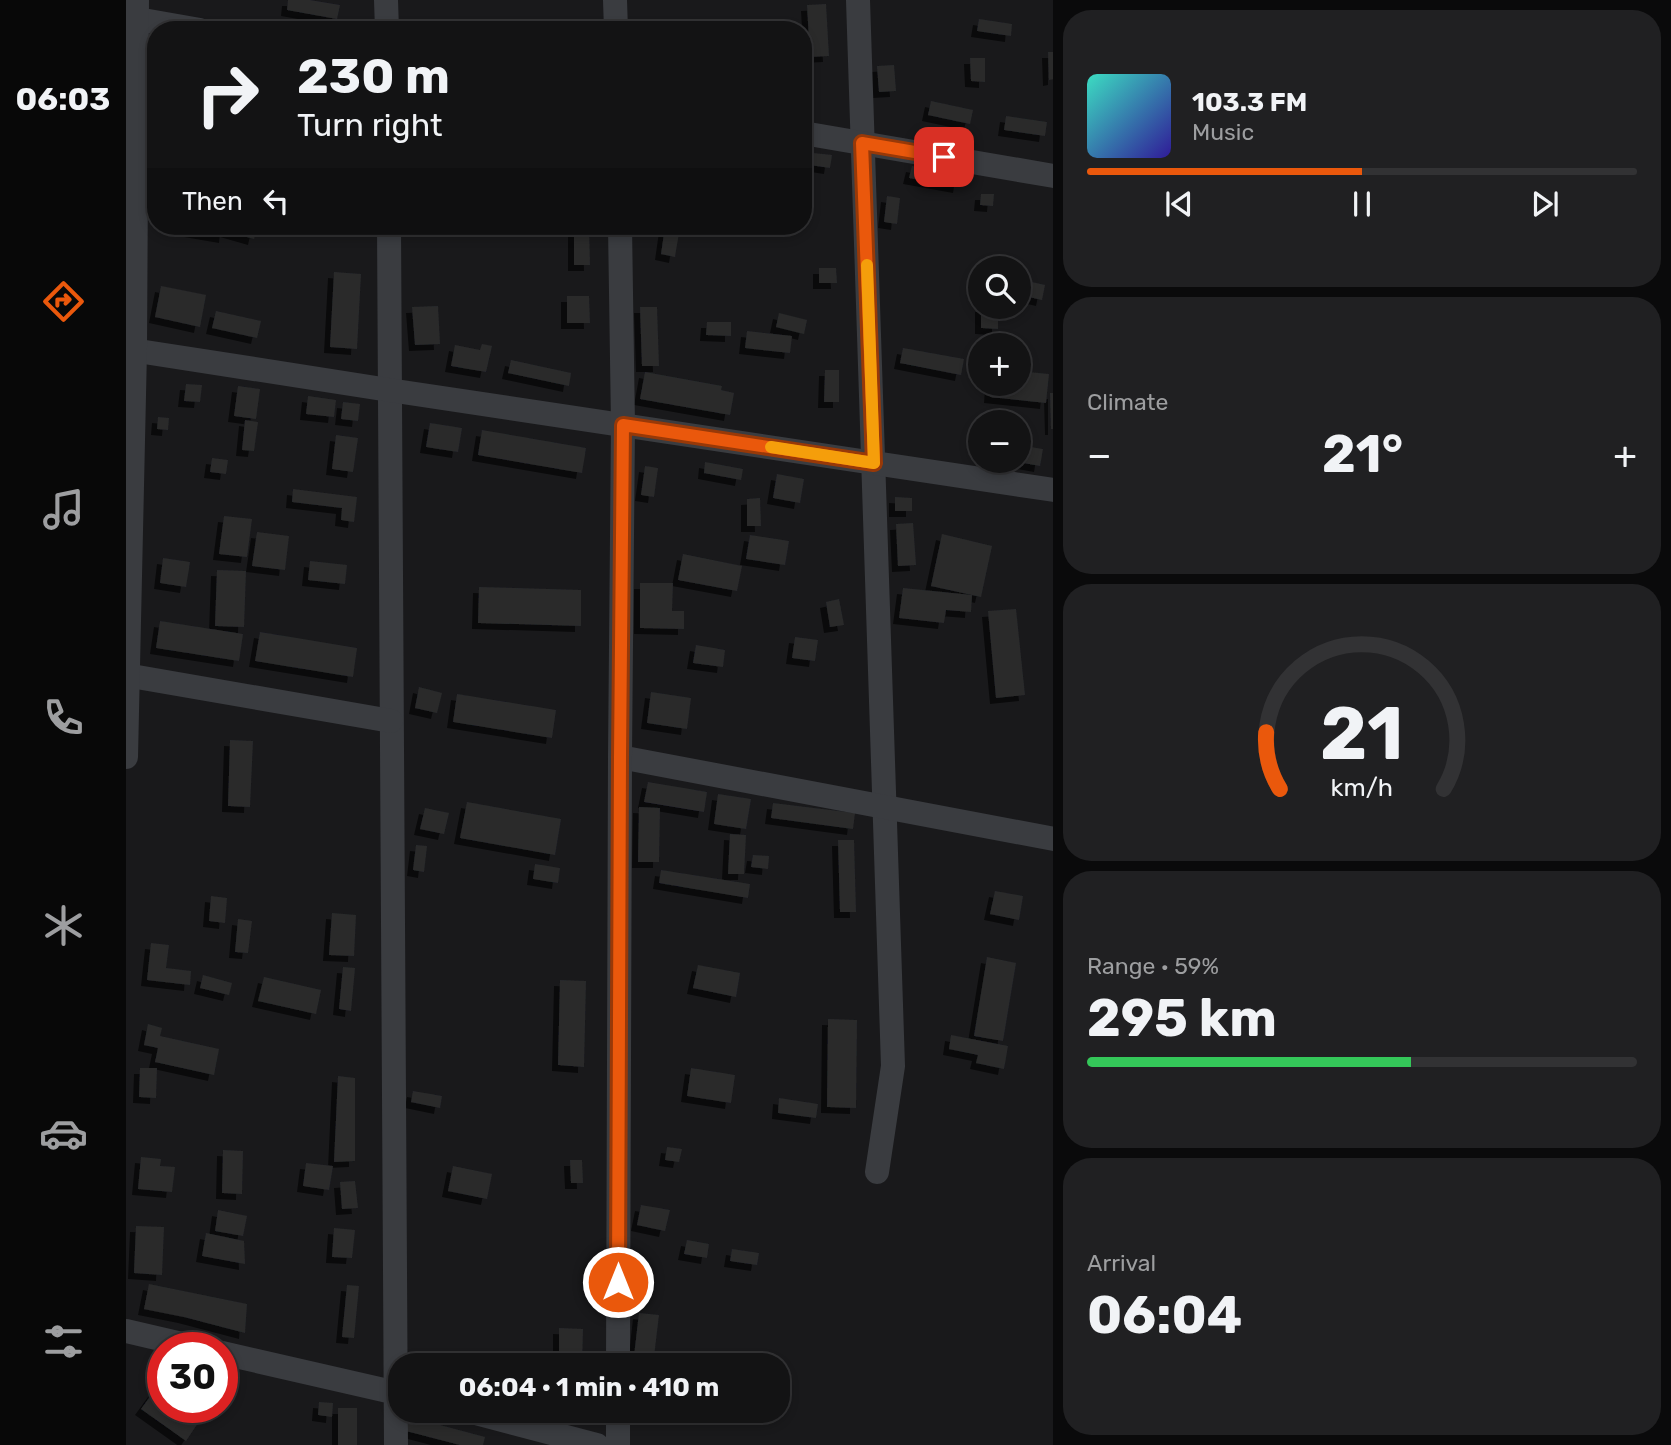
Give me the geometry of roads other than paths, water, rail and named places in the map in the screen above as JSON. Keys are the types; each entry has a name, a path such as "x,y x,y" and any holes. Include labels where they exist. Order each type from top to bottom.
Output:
{"street":[{"path":"386,0 387,21"},
{"path":"615,0 616,21"},
{"path":"858,0 893,1066 877,1172"},
{"path":"126,757 133,12 166,21"},
{"path":"812,135 1053,176"},
{"path":"389,235 398,1353"},
{"path":"618,1353 623,425 620,235"},
{"path":"131,350 1053,491"},
{"path":"127,676 391,721"},
{"path":"620,757 1053,839"},
{"path":"126,1331 147,1336"},
{"path":"238,1357 388,1391"},
{"path":"396,1445 397,1423"},
{"path":"513,1423 597,1445"},
{"path":"618,1423 618,1445"}]}
